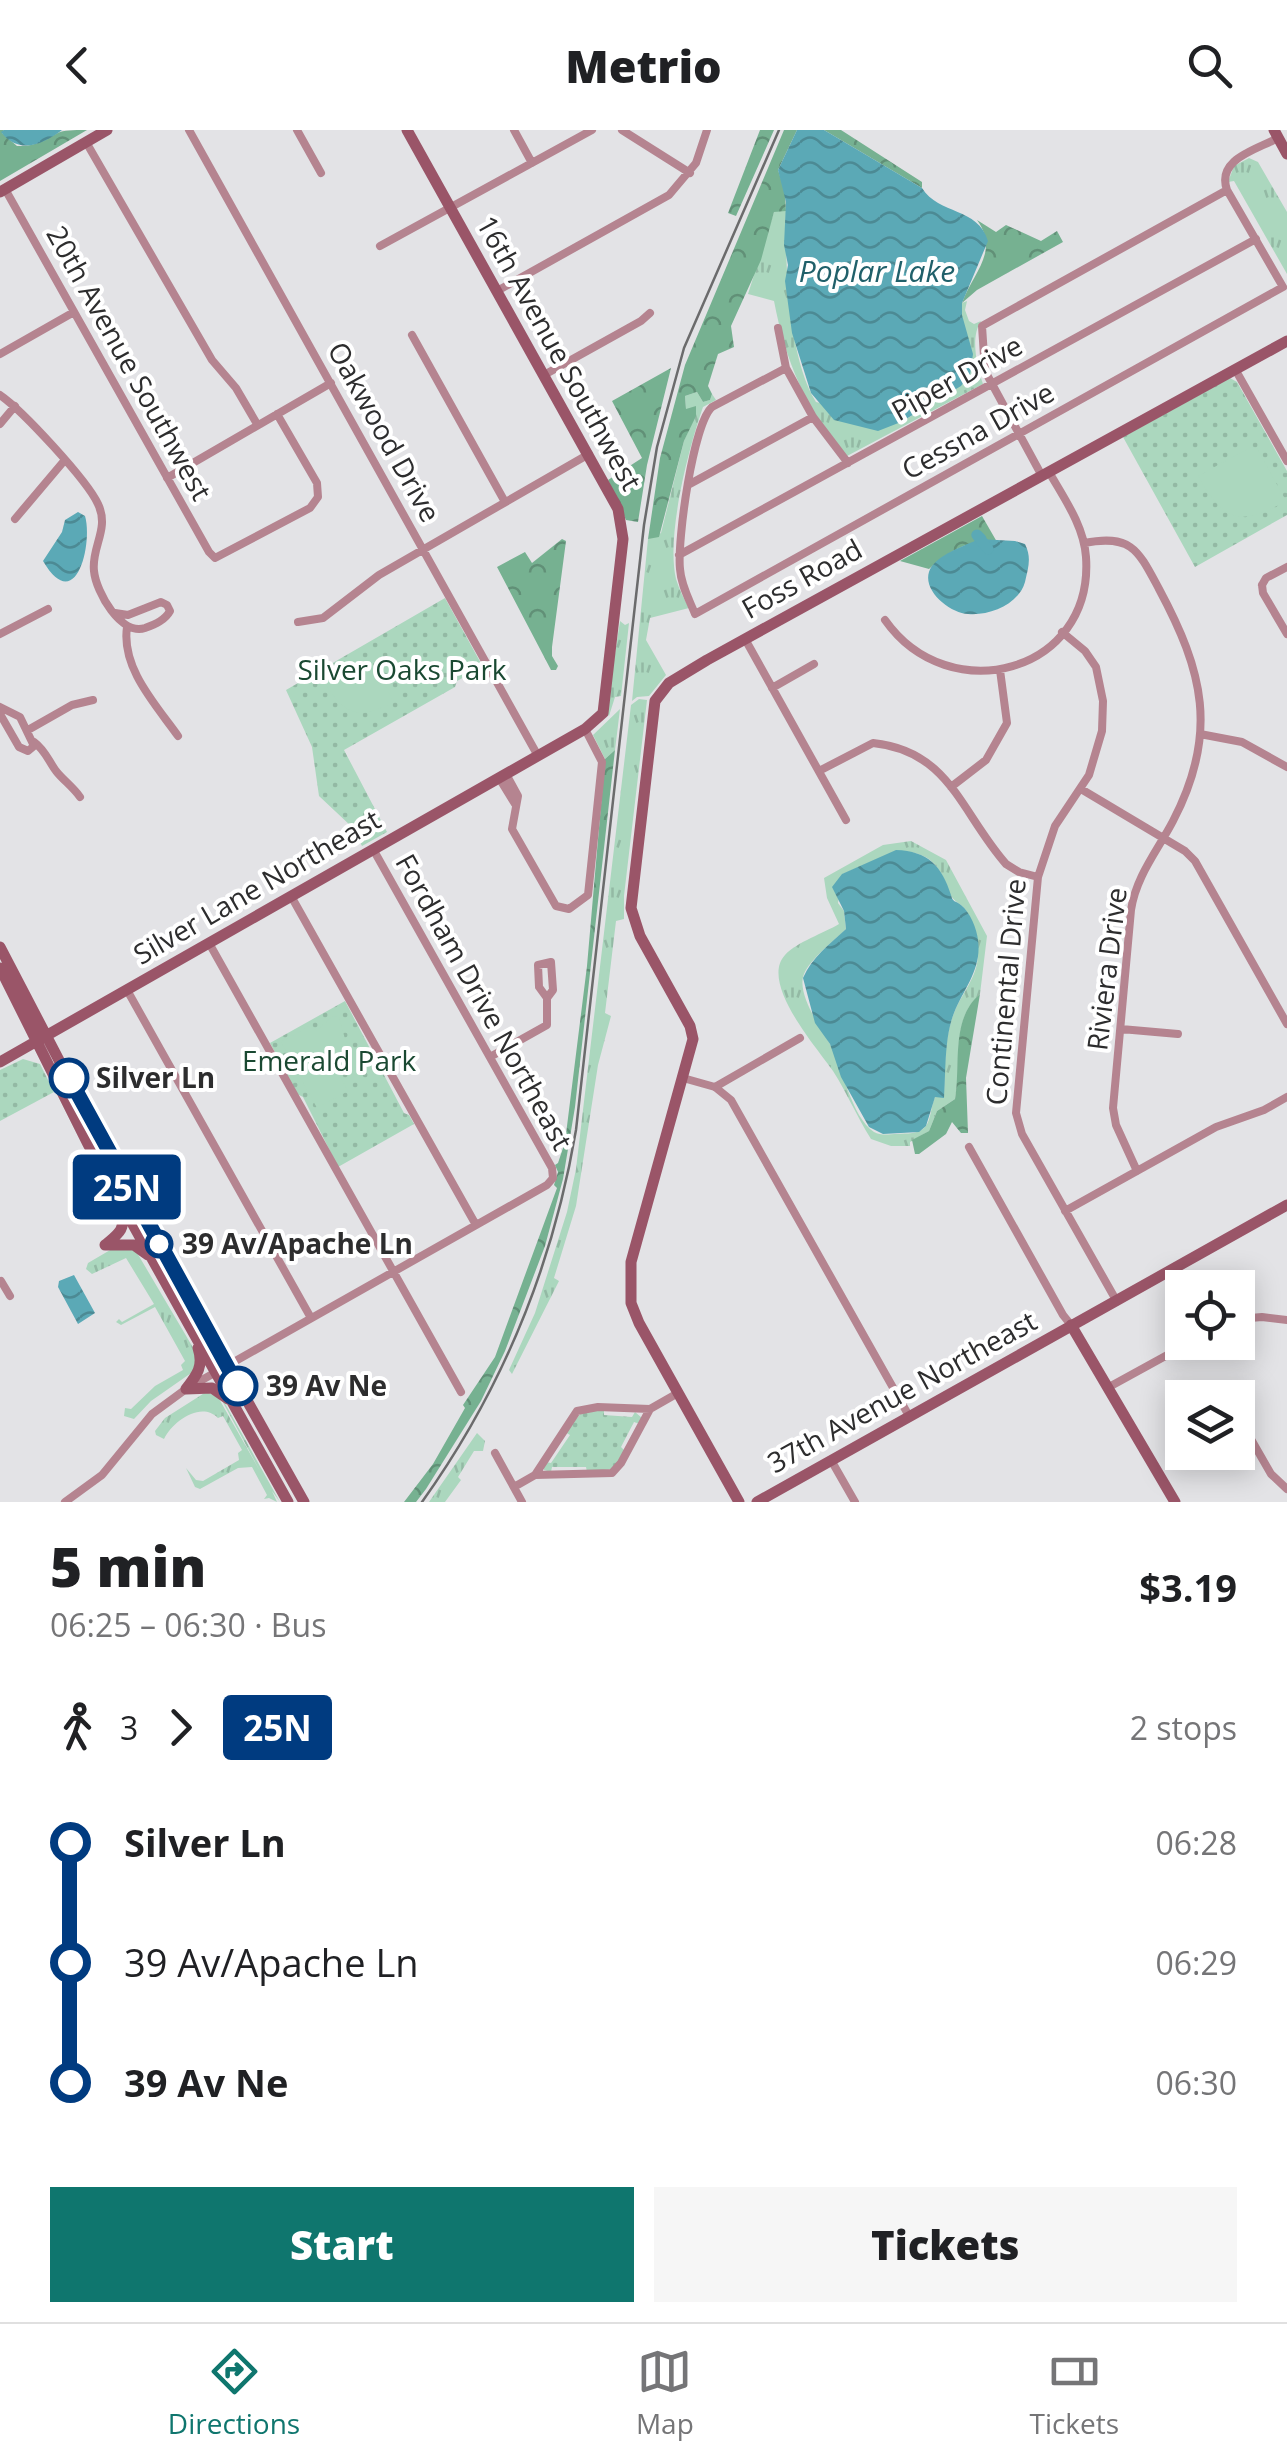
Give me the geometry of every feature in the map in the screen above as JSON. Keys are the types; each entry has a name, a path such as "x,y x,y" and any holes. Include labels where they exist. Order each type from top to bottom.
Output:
{"street":[{"path":"3,191 107,130"},
{"name":"Oakwood Drive","path":"189,130 538,756"},
{"path":"297,130 321,173"},
{"name":"16th Avenue Southwest","path":"407,130 618,509 623,539 605,704 597,721 586,729"},
{"path":"514,130 532,163"},
{"path":"380,246 592,130"},
{"path":"622,130 690,173"},
{"path":"497,291 659,201 690,173 707,130"},
{"path":"1256,240 1227,190 1224,176 1230,164 1276,134 1287,154"},
{"path":"86,142 212,360 236,388 257,424"},
{"path":"885,620 902,642 932,663 970,672 1000,670 1038,654 1062,632 1084,588 1084,543 991,385 985,371 982,326 1227,190"},
{"name":"20th Avenue Southwest","path":"3,191 215,558 310,508 318,497 317,483 277,414"},
{"name":"Cessna Drive","path":"678,555 682,584 695,614 1283,287 1256,240"},
{"name":"Piper Drive","path":"678,555 1256,240"},
{"path":"0,354 74,312"},
{"path":"544,375 650,313"},
{"path":"778,328 786,368 813,418 848,463"},
{"path":"412,335 505,502"},
{"name":"Foss Road","path":"684,1078 693,1034 632,916 652,712 660,692 745,640 1287,340"},
{"path":"678,555 696,444 708,410 786,368"},
{"path":"1235,369 1287,460"},
{"path":"167,478 331,382"},
{"path":"0,395 15,406 64,461 100,508 102,532 93,569 115,613 127,627 142,629 169,613 168,606 159,602 128,615 115,613"},
{"path":"0,424 15,406"},
{"path":"688,485 813,418"},
{"path":"298,622 323,618 367,583 589,454"},
{"path":"15,519 64,461"},
{"name":"Riviera Drive","path":"1084,543 1121,541 1141,556 1191,654 1199,695 1200,734 1189,784 1133,897 1113,1108 1120,1138 1137,1171"},
{"path":"1287,567 1258,585 1287,634"},
{"path":"0,634 48,609"},
{"path":"127,627 126,642 138,679 178,736"},
{"name":"Continental Drive","path":"1062,632 1091,658 1099,676 1103,701 1099,746 1081,789 1056,826 1038,877 1016,1114 1022,1134 1116,1300"},
{"path":"745,640 846,820"},
{"path":"772,688 814,664"},
{"path":"951,788 986,760 1007,723 1000,670"},
{"path":"28,730 72,705 93,700"},
{"path":"0,710 20,717 59,776 66,778 80,798"},
{"path":"0,710 19,747 28,750 34,742"},
{"path":"502,776 516,804 512,829 556,906 564,910 586,898 602,762 586,729 538,756"},
{"path":"871,731 872,743"},
{"path":"1200,734 1242,742 1287,767"},
{"path":"818,770 872,743 928,761 1006,864 1038,877"},
{"name":"Silver Lane Northeast","path":"4,1059 538,756"},
{"path":"1081,789 1195,860 1287,1024"},
{"name":"Fordham Drive Northeast","path":"374,849 552,1168 554,1178 547,1186 476,1225"},
{"path":"65,1502 102,1475 152,1414 186,1389 476,1225 292,896"},
{"path":"209,943 460,1392"},
{"path":"0,947 42,1038 55,1078 194,1334 221,1368 233,1403 286,1502"},
{"path":"0,968 99,1137 221,1368 304,1502"},
{"path":"127,990 311,1318"},
{"path":"490,1058 547,1024 548,998"},
{"path":"1120,1028 1178,1034"},
{"path":"715,1087 800,1038"},
{"path":"4,1059 36,1059 55,1078"},
{"path":"739,1502 639,1323 628,1283 684,1078 715,1087 732,1100 909,1416"},
{"path":"1066,1210 1216,1127 1264,1110 1287,1097"},
{"path":"969,1147 1063,1315 1175,1502"},
{"path":"116,1193 124,1223 122,1231 105,1245 134,1245 152,1258"},
{"name":"37th Avenue Northeast","path":"757,1502 1287,1205"},
{"path":"1,1281 10,1296"},
{"path":"1255,1317 1287,1320"},
{"path":"186,1389 201,1366 194,1334"},
{"path":"1109,1387 1165,1356"},
{"path":"186,1389 212,1388 233,1403"},
{"path":"514,1486 536,1475 612,1473 650,1409 678,1393"},
{"path":"536,1475 577,1410 598,1406 650,1409"},
{"path":"1255,1446 1271,1474 1287,1489"},
{"path":"495,1453 522,1502"},
{"path":"831,1460 855,1502"}],"green space":[{"path":"0,130 17,146 36,144 63,131 87,130 0,181"},
{"path":"760,130 774,130 736,216 728,213"},
{"path":"784,130 797,130 778,170 786,211 774,212 761,260 731,326 734,347 718,354 708,386 710,400 703,402 697,392 685,396 686,409 696,406 696,416 684,441 659,537 648,539 660,458 685,365"},
{"path":"824,130 841,130 922,182 922,188"},
{"path":"1249,158 1258,162 1287,212 1287,274 1234,181 1228,182 1234,166"},
{"path":"786,211 794,336 816,402 901,422 949,394 962,303 967,301 969,321 981,321 975,343 983,384 847,456 820,421 799,384 774,301 748,294 774,212"},
{"path":"977,220 996,232 1006,225 1041,241 1057,231 1063,242 977,290 962,303 985,252 986,242"},
{"path":"671,368 647,465 638,522 626,520 608,480 642,458 612,401"},
{"path":"1230,378 1237,382 1287,471 1287,515 1195,567 1123,437"},
{"path":"697,392 703,402 710,400 712,394 716,400 703,407 676,517 676,579 689,608 650,618 646,640 666,675 649,696 632,701 648,539 661,533 684,441 696,414 686,409 685,396"},
{"path":"1251,447 1257,448 1286,501 1256,515 1234,516 1216,503 1198,476"},
{"path":"982,516 997,542 961,547 929,569 900,561"},
{"path":"562,539 566,541 552,647 558,666 551,670 497,567 525,552 532,563"},
{"name":"Silver Oaks Park","path":"445,598 483,667 344,750 387,832 362,846 352,827 319,796 312,747 286,690"},
{"path":"620,621 629,623 621,696 615,697 609,716 606,713"},
{"path":"364,660 371,661 394,702 362,713 346,708 324,682"},
{"path":"639,699 647,700 624,919 616,921 605,1013 611,1016 598,1065 576,1206 554,1278 559,1281 512,1374 509,1370 535,1313 567,1212 576,1169 631,705"},
{"path":"620,709 615,750 605,759 593,735"},
{"path":"615,750 575,1107 563,1179 545,1246 505,1351 481,1401 426,1489 416,1502 404,1502 433,1464 465,1408 463,1405 495,1357 557,1188 555,1165 565,1142 587,966 605,759"},
{"path":"911,841 946,860 987,936 980,994 964,1017 961,1030 955,1099 937,1111 929,1131 910,1142 910,1146 891,1146 871,1139 833,1071 794,1015 779,982 779,967 790,950 839,924 827,898 824,878 883,845","holes":["896,851 925,857 942,875 952,897 970,919 978,957 951,1022 944,1097 935,1097 923,1129 883,1134 874,1132 859,1115 834,1053 806,1001 802,982 812,962 846,929 844,911 838,903 843,874"]},
{"path":"980,994 966,1078 968,1133 961,1133 952,1122 946,1134 915,1154 912,1140 929,1131 937,1111 955,1099 960,1030 964,1016"},
{"name":"Emerald Park","path":"345,1001 404,1113 414,1124 338,1167 270,1043"},
{"path":"333,1016 339,1017 359,1066 340,1076 348,1091 317,1108 281,1042 311,1025 316,1031"},
{"path":"23,1059 40,1064 54,1092 0,1121 0,1070"},
{"path":"117,1246 136,1251 198,1356 194,1371 151,1401 134,1419 124,1416 125,1408 131,1409 155,1386 183,1370 181,1365 185,1361 155,1307 121,1325 116,1322 154,1304 126,1258 92,1274 86,1269 88,1263"},
{"path":"206,1392 218,1397 260,1471 219,1395 222,1398 280,1502 272,1491 277,1502 264,1499 267,1495 252,1467 238,1468 200,1489 195,1487 186,1468 196,1480 203,1481 239,1460 242,1450 223,1416 196,1412 181,1420 164,1439 156,1435 165,1418"},
{"path":"604,1410 604,1415 632,1417 635,1412 642,1418 640,1424 634,1422 621,1447 625,1451 613,1469 544,1470 543,1466 551,1463 570,1435 565,1432 582,1412"},
{"path":"477,1433 485,1441 483,1451 474,1451 458,1477 461,1480 445,1502 429,1502"}],"water":[{"path":"62,130 47,140 23,145 8,139 1,132"},
{"name":"Poplar Lake","path":"797,130 824,130 922,188 938,203 976,222 988,241 962,303 973,354 970,374 961,386 901,422 878,431 834,420 811,393 792,333 785,281 786,202 778,170"},
{"path":"78,512 85,516 87,528 84,557 73,578 65,581 55,576 43,561 62,532 65,520"},
{"path":"979,539 1025,544 1029,558 1025,582 1017,597 994,611 960,613 937,598 928,574 941,557"},
{"path":"896,850 917,853 938,868 953,899 972,921 979,950 975,969 951,1023 944,1098 935,1097 926,1126 919,1132 883,1134 869,1127 841,1077 830,1044 815,1023 803,978 816,957 846,929 844,911 832,887 842,874"},
{"path":"74,1275 95,1313 78,1324 58,1287 59,1281"}],"waterway":[{"path":"981,539 977,535 988,549"}],"railway":[{"path":"422,1502 477,1416 500,1371 553,1230 576,1130 644,525 657,447 684,348 779,130"}],"bus line":[{"name":"25N","path":"69,1078 238,1386"}],"place":[{"name":"Silver Ln","path":"69,1078"},
{"name":"39 Av/Apache Ln","path":"159,1244"},
{"name":"39 Av Ne","path":"238,1386"}]}
